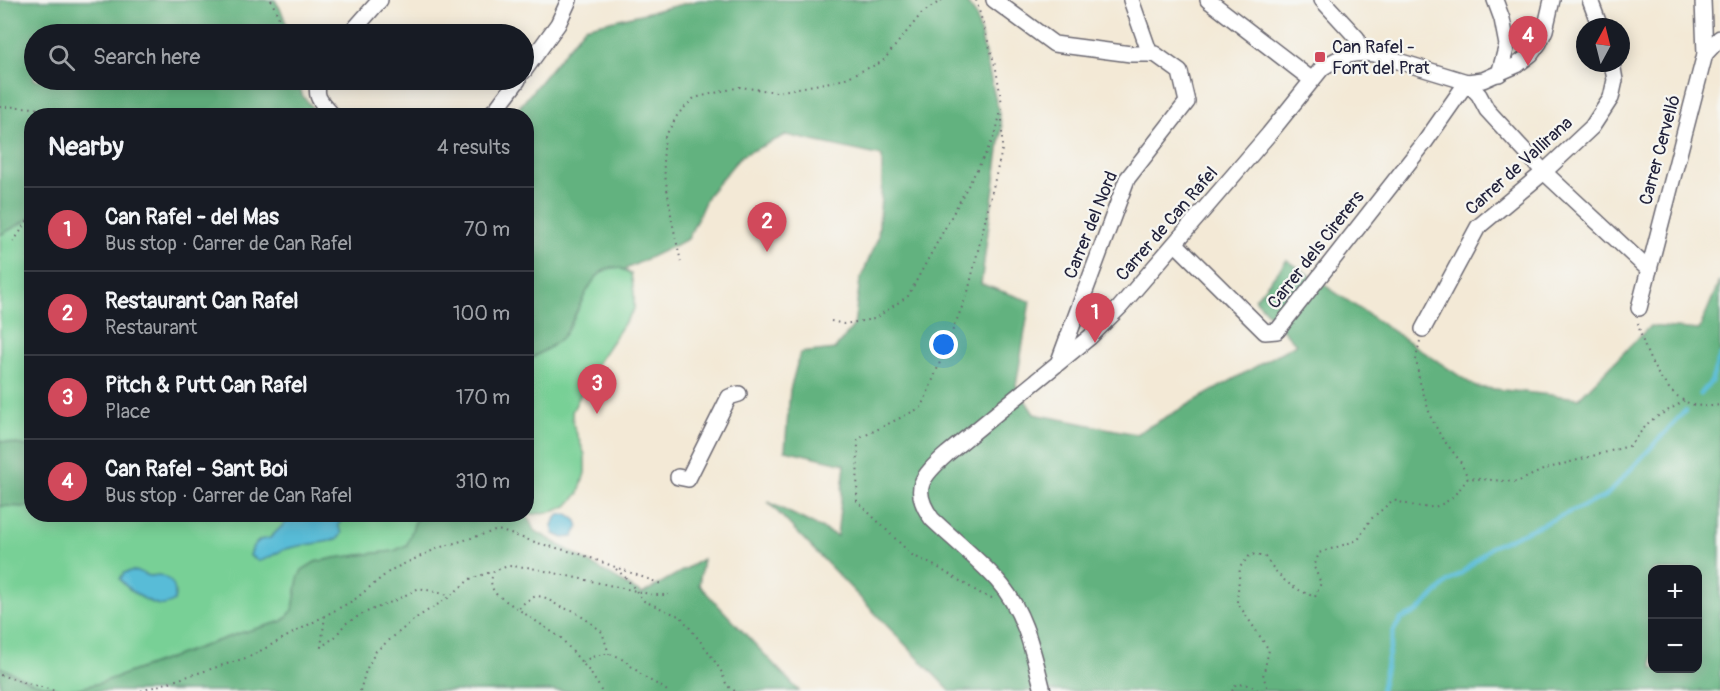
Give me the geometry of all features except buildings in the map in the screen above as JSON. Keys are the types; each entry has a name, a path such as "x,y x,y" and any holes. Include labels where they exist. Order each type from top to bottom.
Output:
{"street":[{"path":"359,24 380,0"},
{"path":"534,57 558,24 569,0"},
{"name":"Carrer del Nord","path":"994,0 1054,44 1131,54 1155,54 1180,72 1187,102 1127,179 1059,363"},
{"path":"1131,0 1150,54"},
{"path":"1208,0 1312,80"},
{"path":"1322,0 1357,38 1360,52 1376,54 1467,82 1483,80 1499,74 1531,54 1545,30 1552,0"},
{"path":"1495,0 1502,19 1507,45 1499,74"},
{"path":"1590,0 1597,18"},
{"name":"Carrer Cervelló","path":"1639,308 1705,54 1703,0"},
{"path":"1705,54 1720,39"},
{"name":"Carrer de Can Rafel","path":"1043,691 1032,646 1015,606 997,580 933,519 924,507 921,486 925,475 946,454 1090,337 1176,244 1322,68 1333,61 1360,52"},
{"name":"Carrer de Vallirana","path":"1423,329 1478,227 1544,172 1592,127 1611,98 1615,80 1614,72"},
{"path":"1467,82 1479,95 1487,110 1544,172 1649,270"},
{"name":"Carrer dels Cirerers","path":"1176,244 1265,332 1277,331 1425,142 1467,82"},
{"path":"316,90 318,98 326,108"},
{"path":"497,108 510,90"},
{"path":"678,477 688,479 729,397 739,394"}],"path":[{"path":"270,0 281,24"},
{"path":"681,262 663,162 665,137 678,114 694,98 740,87 777,92 841,80 882,62 922,13 942,0"},
{"path":"975,0 996,69 1002,105 1002,150 968,292 922,407 858,440 857,501 912,555 984,595 1015,606"},
{"path":"831,321 844,324 874,319 908,296 987,151 996,132 1002,105"},
{"path":"0,107 24,108"},
{"path":"13,242 24,226"},
{"path":"1639,308 1638,322 1641,337 1666,385 1684,401 1704,406 1720,405"},
{"path":"1423,329 1416,358 1425,401 1436,428 1460,461 1467,478"},
{"path":"1467,478 1517,482 1545,469 1629,446 1650,421 1684,401"},
{"path":"1265,691 1268,689 1263,676 1269,650 1237,602 1240,567 1251,554 1265,557 1281,579 1298,591 1315,597 1321,583 1314,567 1319,553 1358,540 1370,520 1393,500 1415,507 1442,506 1455,496 1467,478"},
{"path":"141,691 249,657 354,600 391,570 438,548 498,530 580,554 664,585"},
{"path":"360,691 375,651 470,579 508,566 527,567 654,595 669,595"},
{"path":"614,567 644,601 681,617 708,651 721,671 727,686 735,691"},
{"path":"494,571 491,580 492,589 497,595 561,638 582,662 601,691"},
{"path":"325,616 321,647 345,624 419,588 450,596"},
{"path":"519,608 536,596 544,597 562,608 572,610 602,632 609,654"},
{"path":"582,662 600,653 609,654 623,659 667,691"},
{"path":"0,675 55,691"},
{"path":"1232,691 1236,684 1250,685 1259,691"}],"green space":[{"path":"0,0 275,0 286,24 24,24 24,90 301,90 302,95 313,108 24,108 24,222 0,235"},
{"path":"700,0 965,0 976,15 1002,127 981,284 1030,301 1016,386 1034,414 1136,434 1296,344 1255,299 1287,260 1476,387 1579,398 1650,326 1699,330 1720,280 1720,691 950,691 768,502 837,536 845,464 785,450 790,390 800,353 835,349 854,325 860,280 878,238 882,156 786,135 741,156 708,195 688,239 624,270 613,267 604,270 595,278 561,339 534,357 534,108 519,108 585,27"},
{"path":"24,222 24,446 0,441 0,235"},
{"path":"620,267 631,274 634,309 594,368 572,412 573,424 585,455 585,473 579,493 567,506 555,511 534,514 534,357 556,343 570,325 588,288 601,273"},
{"path":"0,441 24,446 24,507 0,506"},
{"path":"0,506 24,507 24,522 415,522 407,545 394,551 315,562 298,579 293,610 283,621 237,634 100,683 76,689 60,689 31,682 0,667"},
{"path":"415,522 530,522 534,530 642,594 703,559 699,585 799,691 0,691 0,667 31,682 60,689 76,689 100,683 237,634 283,621 293,610 298,579 302,570 315,562 394,551 407,545"}],"water":[{"path":"568,514 577,521 578,528 573,537 563,538 554,534 552,525 558,515"},
{"path":"286,522 340,522 338,525 342,533 338,539 286,549 259,561 250,556 253,546 260,540 270,538"},
{"path":"131,571 150,576 159,575 168,579 175,592 174,601 160,605 134,592 120,579 124,573"}],"waterway":[{"path":"1700,394 1711,382 1720,356"},
{"path":"1381,691 1394,630 1401,619 1417,612 1448,582 1491,547 1606,496 1685,411"}],"place":[{"name":"Can Rafel - Font del Prat","path":"1320,57"},
{"name":"Can Rafel - Sant Boi","path":"1528,66"},
{"name":"Restaurant Can Rafel","path":"767,252"},
{"name":"Can Rafel - del Mas","path":"1095,343"},
{"name":"Pitch & Putt Can Rafel","path":"597,414"}]}
